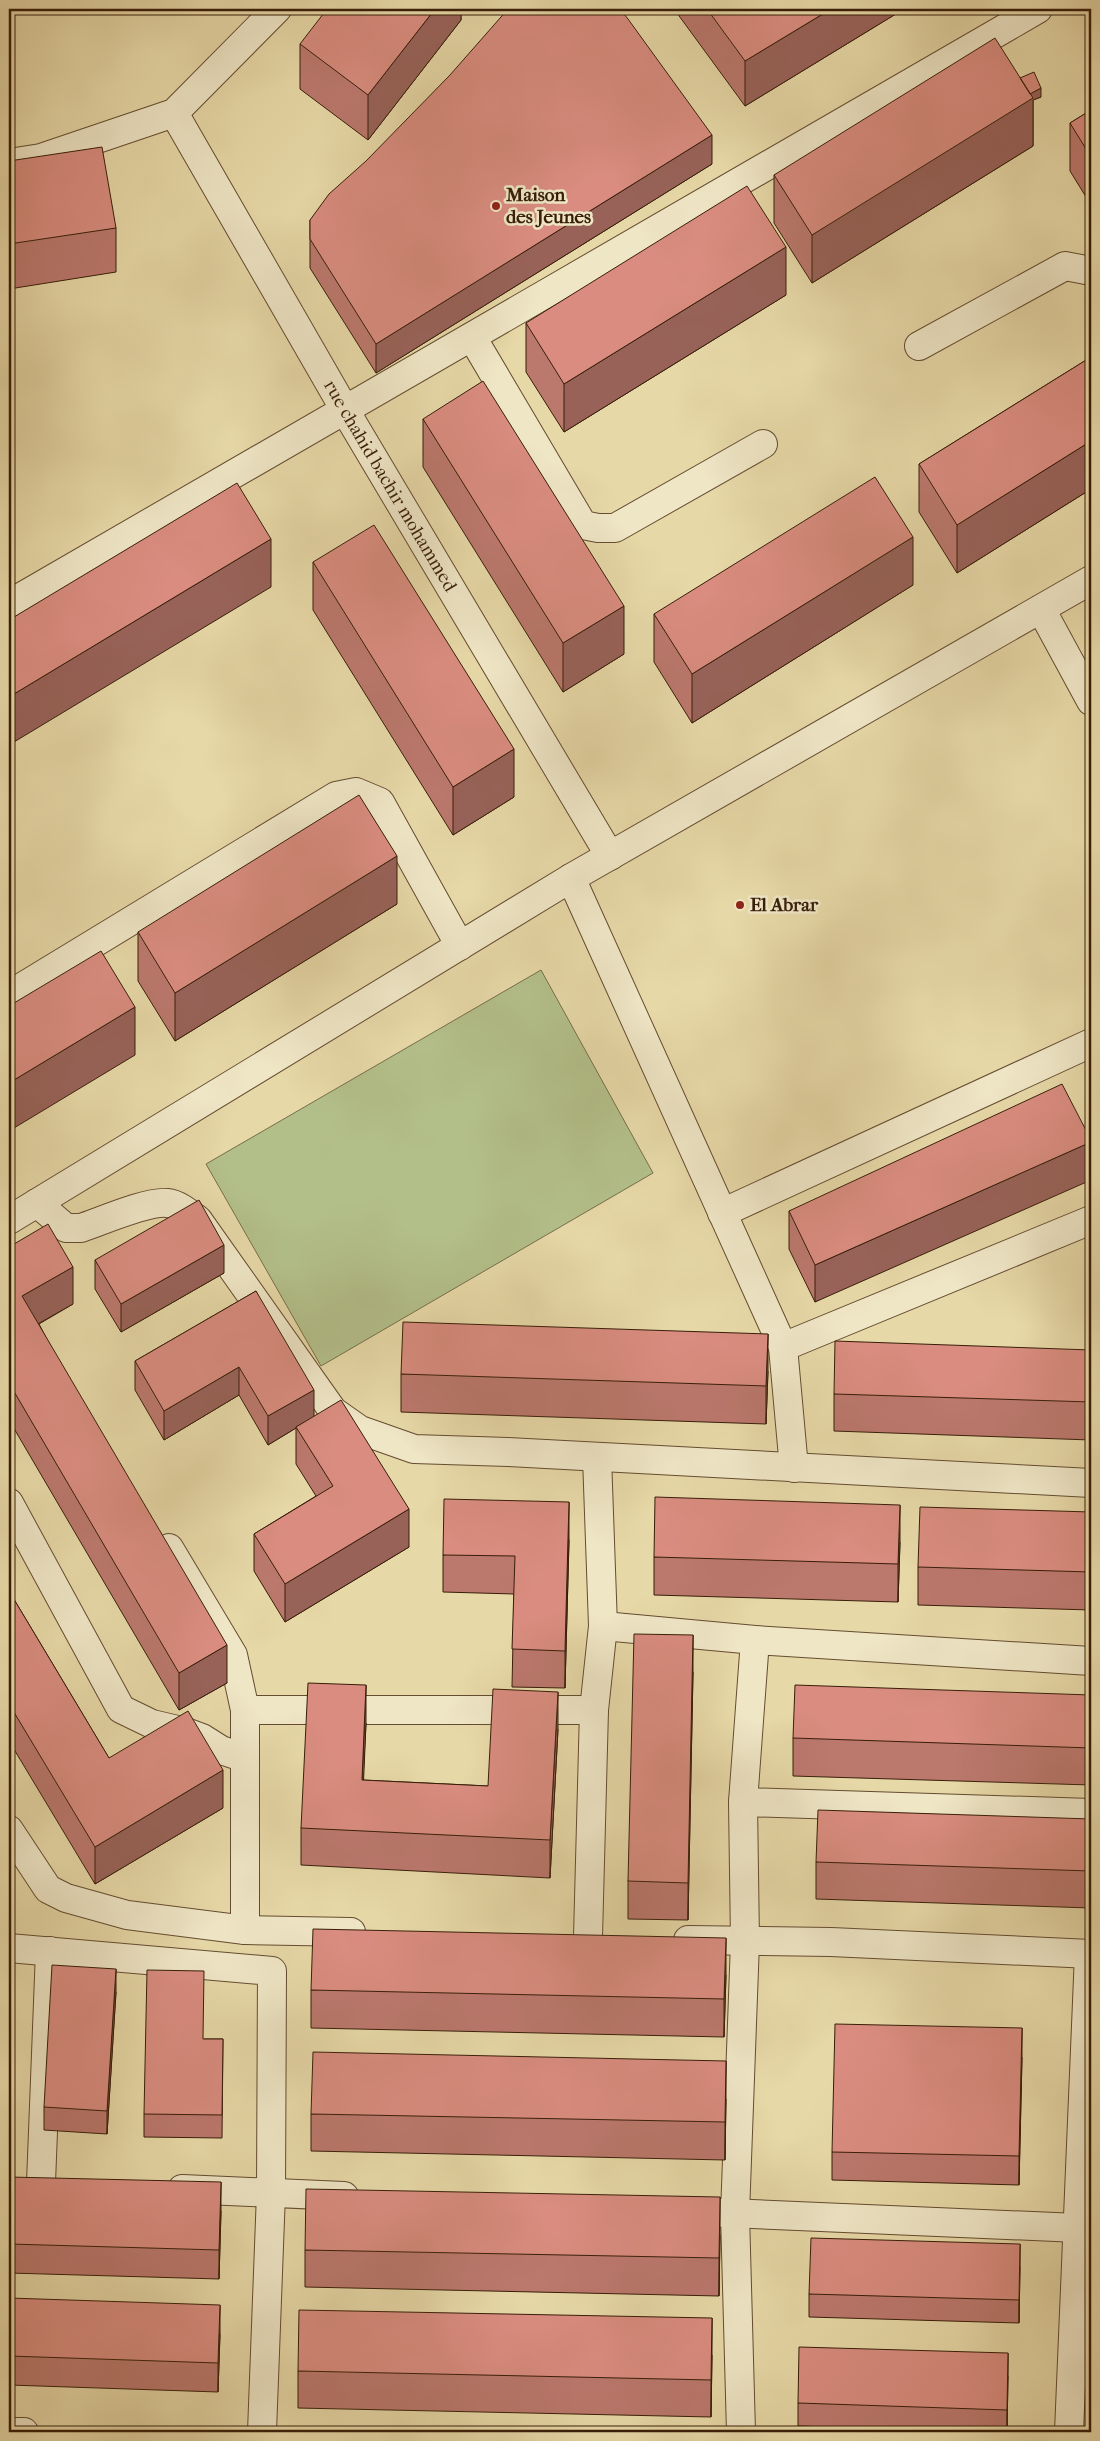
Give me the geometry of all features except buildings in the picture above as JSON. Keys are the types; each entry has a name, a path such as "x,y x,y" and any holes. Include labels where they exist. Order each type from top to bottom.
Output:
{"street":[{"path":"9,163 41,158 174,113 276,9"},
{"path":"9,604 1038,9"},
{"name":"rue chahid bachir mohammed","path":"174,113 345,411 610,856"},
{"path":"919,346 1065,266 1091,271"},
{"path":"472,337 583,525 598,528 615,528 764,444"},
{"path":"9,1220 570,878 1091,580"},
{"path":"1041,609 1091,701"},
{"path":"9,995 336,796 356,792 380,802 460,946"},
{"path":"570,878 782,1347 794,1468"},
{"path":"722,1213 1091,1043"},
{"path":"37,1203 66,1228 72,1229 155,1204 169,1203 184,1210 198,1220 333,1411 360,1430 414,1449 1091,1483"},
{"path":"782,1347 1091,1220"},
{"path":"588,1937 594,1710 603,1626 597,1457"},
{"path":"9,1503 121,1709 152,1724 202,1738 221,1750 245,1758"},
{"path":"158,1529 233,1655 245,1710 245,1930"},
{"path":"603,1626 755,1640 1091,1661"},
{"path":"741,2432 735,2214 745,1942 743,1802 755,1640"},
{"path":"245,1710 594,1710"},
{"path":"743,1802 1091,1813"},
{"path":"9,1830 48,1889 66,1898 128,1915 245,1930 372,1933"},
{"path":"559,1937 618,1938"},
{"path":"666,1940 831,1942 1090,1954 1069,2432"},
{"path":"9,1948 272,1971 271,2193 262,2432"},
{"path":"50,1951 29,2183 70,2185"},
{"path":"156,2188 370,2197"},
{"path":"656,2210 1078,2228"},
{"path":"9,2432 24,2432"}],"green space":[{"path":"541,970 653,1173 321,1366 206,1164"}],"place":[{"name":"Maison des Jeunes","path":"496,206"},
{"name":"El Abrar","path":"740,905"}]}
